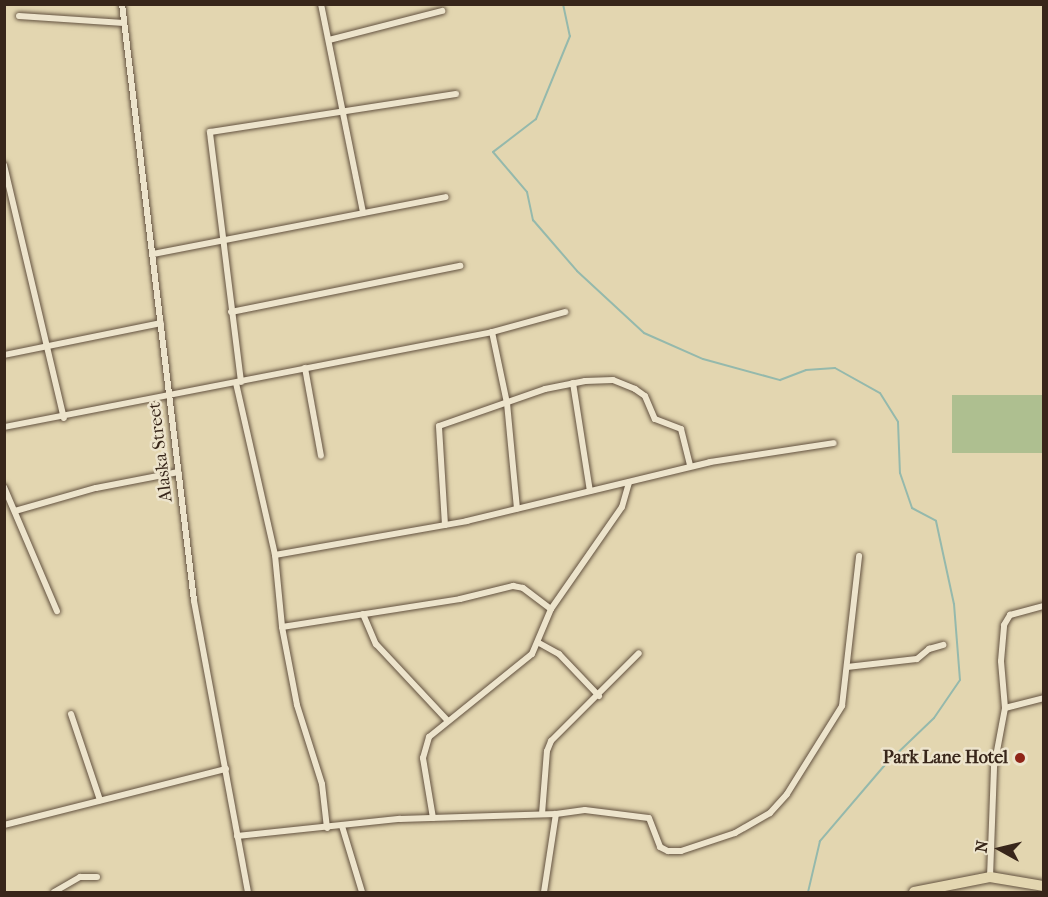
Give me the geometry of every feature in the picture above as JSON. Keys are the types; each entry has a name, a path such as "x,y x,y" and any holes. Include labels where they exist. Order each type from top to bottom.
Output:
{"highway":[{"path":"914,892 990,877 1044,886"}],"street":[{"name":"Alaska Street","path":"122,4 194,601 248,892"},
{"path":"321,4 363,213"},
{"path":"329,40 442,11"},
{"path":"19,16 124,23"},
{"path":"327,828 322,784 297,705 282,627 275,555 238,382 210,132 456,94"},
{"path":"4,165 64,418"},
{"path":"153,254 446,197"},
{"path":"231,312 460,266"},
{"path":"4,428 492,332 565,312"},
{"path":"4,355 161,323"},
{"path":"492,332 507,403 517,509"},
{"path":"305,368 321,456"},
{"path":"445,525 437,430 507,403 573,383 613,380 645,396 655,419 681,429 690,466"},
{"path":"573,383 590,491"},
{"path":"275,555 445,525 690,466 834,443"},
{"path":"15,511 96,488 178,472"},
{"path":"433,818 425,748 429,737 447,720 523,663 539,643 551,609 612,525 622,507 628,482"},
{"path":"4,487 57,611"},
{"path":"237,836 433,818 556,814 594,810 649,818 660,847 668,851 681,851 735,832 770,813 820,746 842,706 859,556"},
{"path":"282,627 460,599 513,586 523,588 551,609"},
{"path":"990,877 994,767 1005,708 1004,625 1010,615 1044,606"},
{"path":"363,614 376,644 447,720"},
{"path":"539,643 559,654 599,696"},
{"path":"847,667 917,659 928,649 943,645"},
{"path":"542,814 547,751 552,741 639,653"},
{"path":"1005,708 1044,698"},
{"path":"71,714 100,800"},
{"path":"4,825 226,769"},
{"path":"544,892 556,814"},
{"path":"342,826 362,892"},
{"path":"54,892 80,877 97,877"}],"green space":[{"path":"952,395 1043,395 1043,453 952,453"}],"waterway":[{"path":"563,4 570,36 536,119 493,152 527,192 533,220 577,271 644,333 703,359 780,380 806,370 835,368 880,393 898,422 900,473 912,508 936,521 954,604 960,680 934,718 884,766 820,841 808,892"}],"place":[{"name":"Park Lane Hotel","path":"1020,758"}]}
